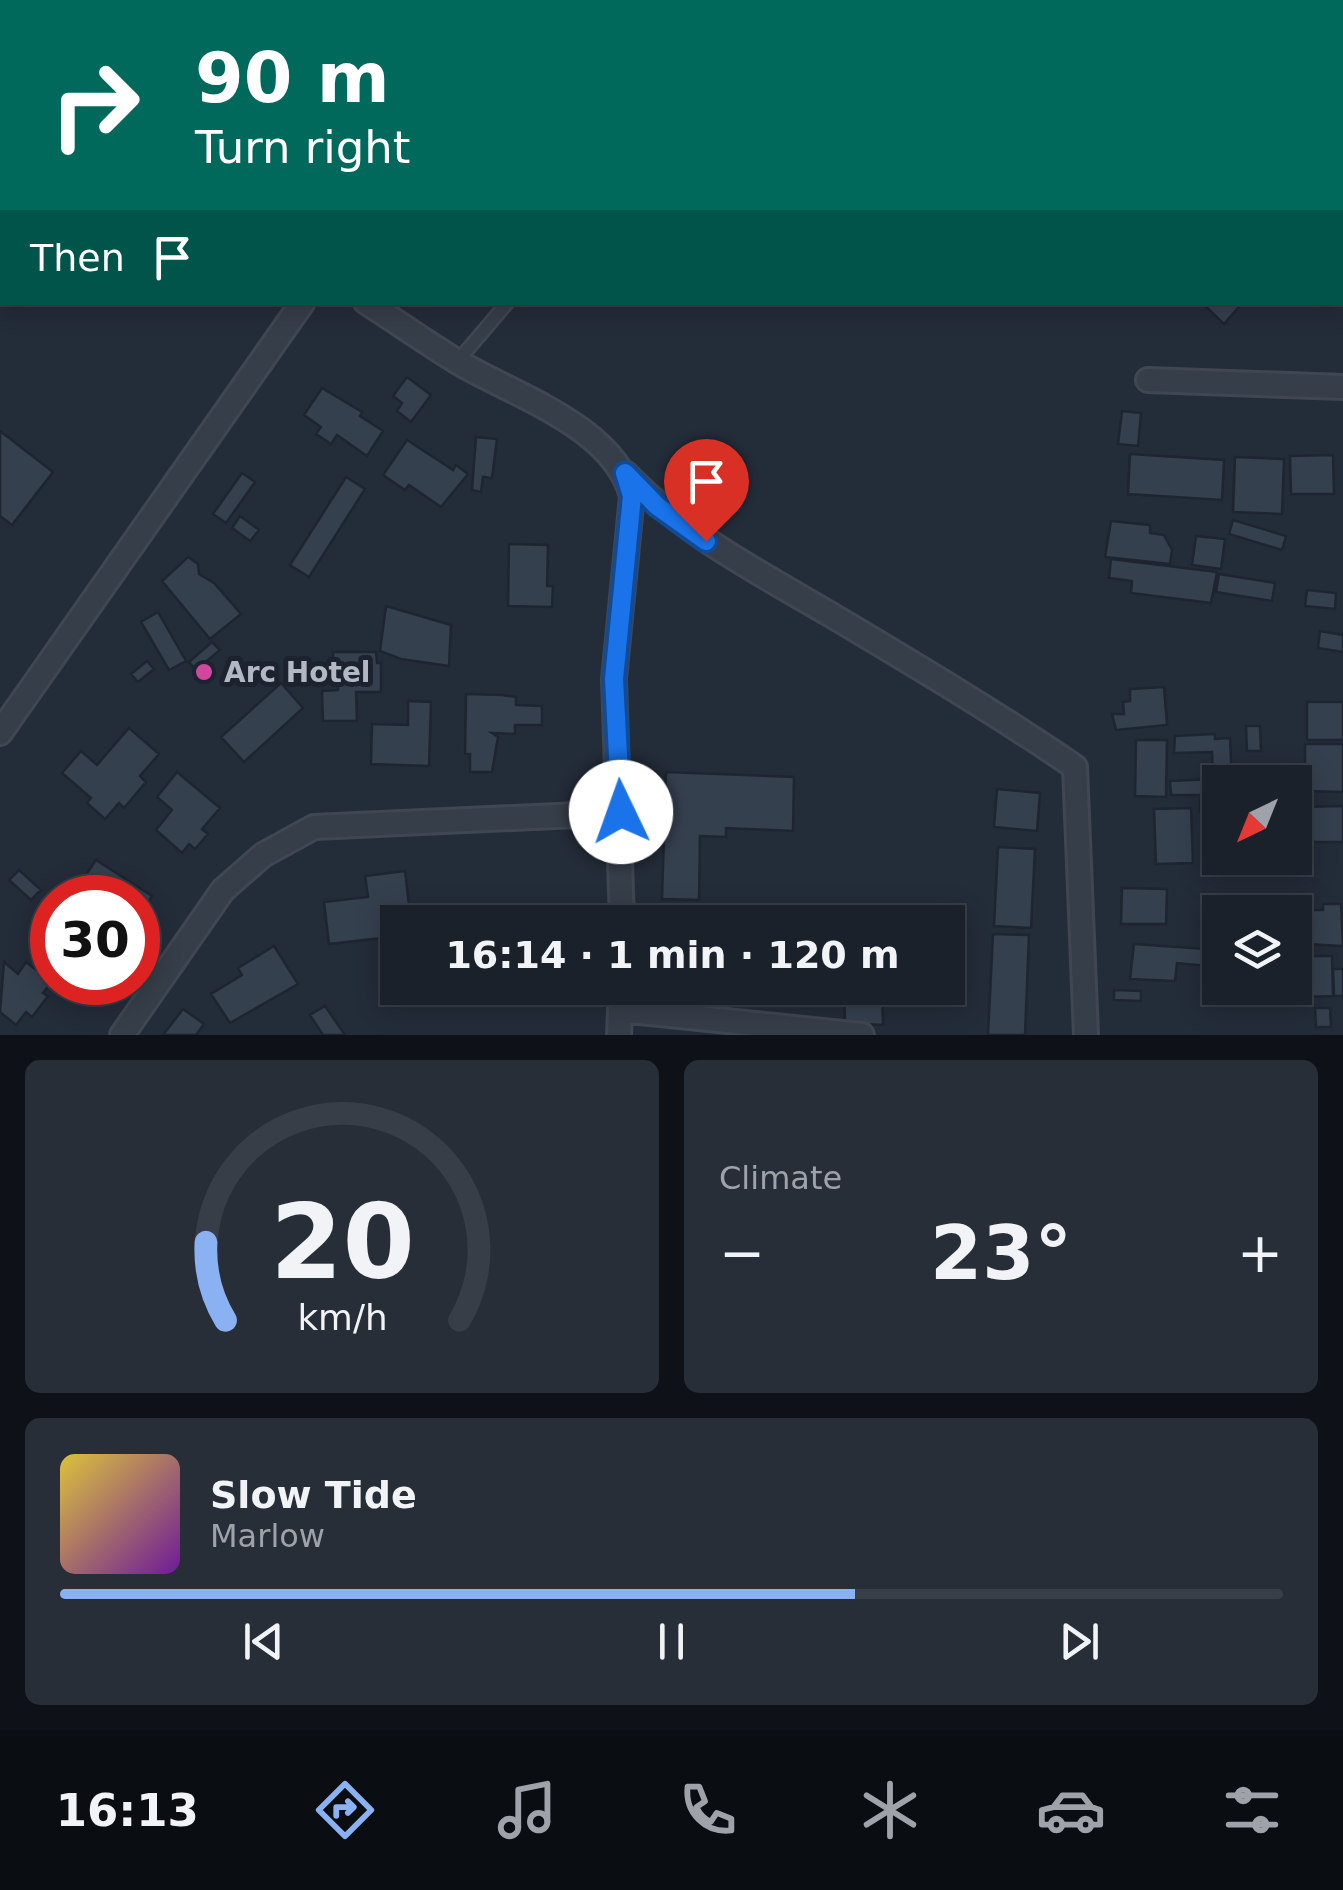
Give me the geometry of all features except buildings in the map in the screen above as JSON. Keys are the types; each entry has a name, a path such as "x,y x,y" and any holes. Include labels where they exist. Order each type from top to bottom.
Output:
{"street":[{"path":"0,733 8,703 301,305"},
{"path":"371,305 458,362 582,432 657,506 706,541 963,691 1075,767 1086,1035"},
{"path":"1148,380 1343,387"},
{"path":"622,905 614,679 632,496 625,473"},
{"path":"122,1035 223,890 263,855 314,827 621,812"},
{"path":"619,1035 621,1005"},
{"path":"661,1005 862,1035"}],"lane":[{"path":"458,362 506,305"}],"place":[{"name":"Arc Hotel","path":"204,672"}],"route":[{"path":"621,812 614,679 632,496 625,473 657,506 706,541"}]}
